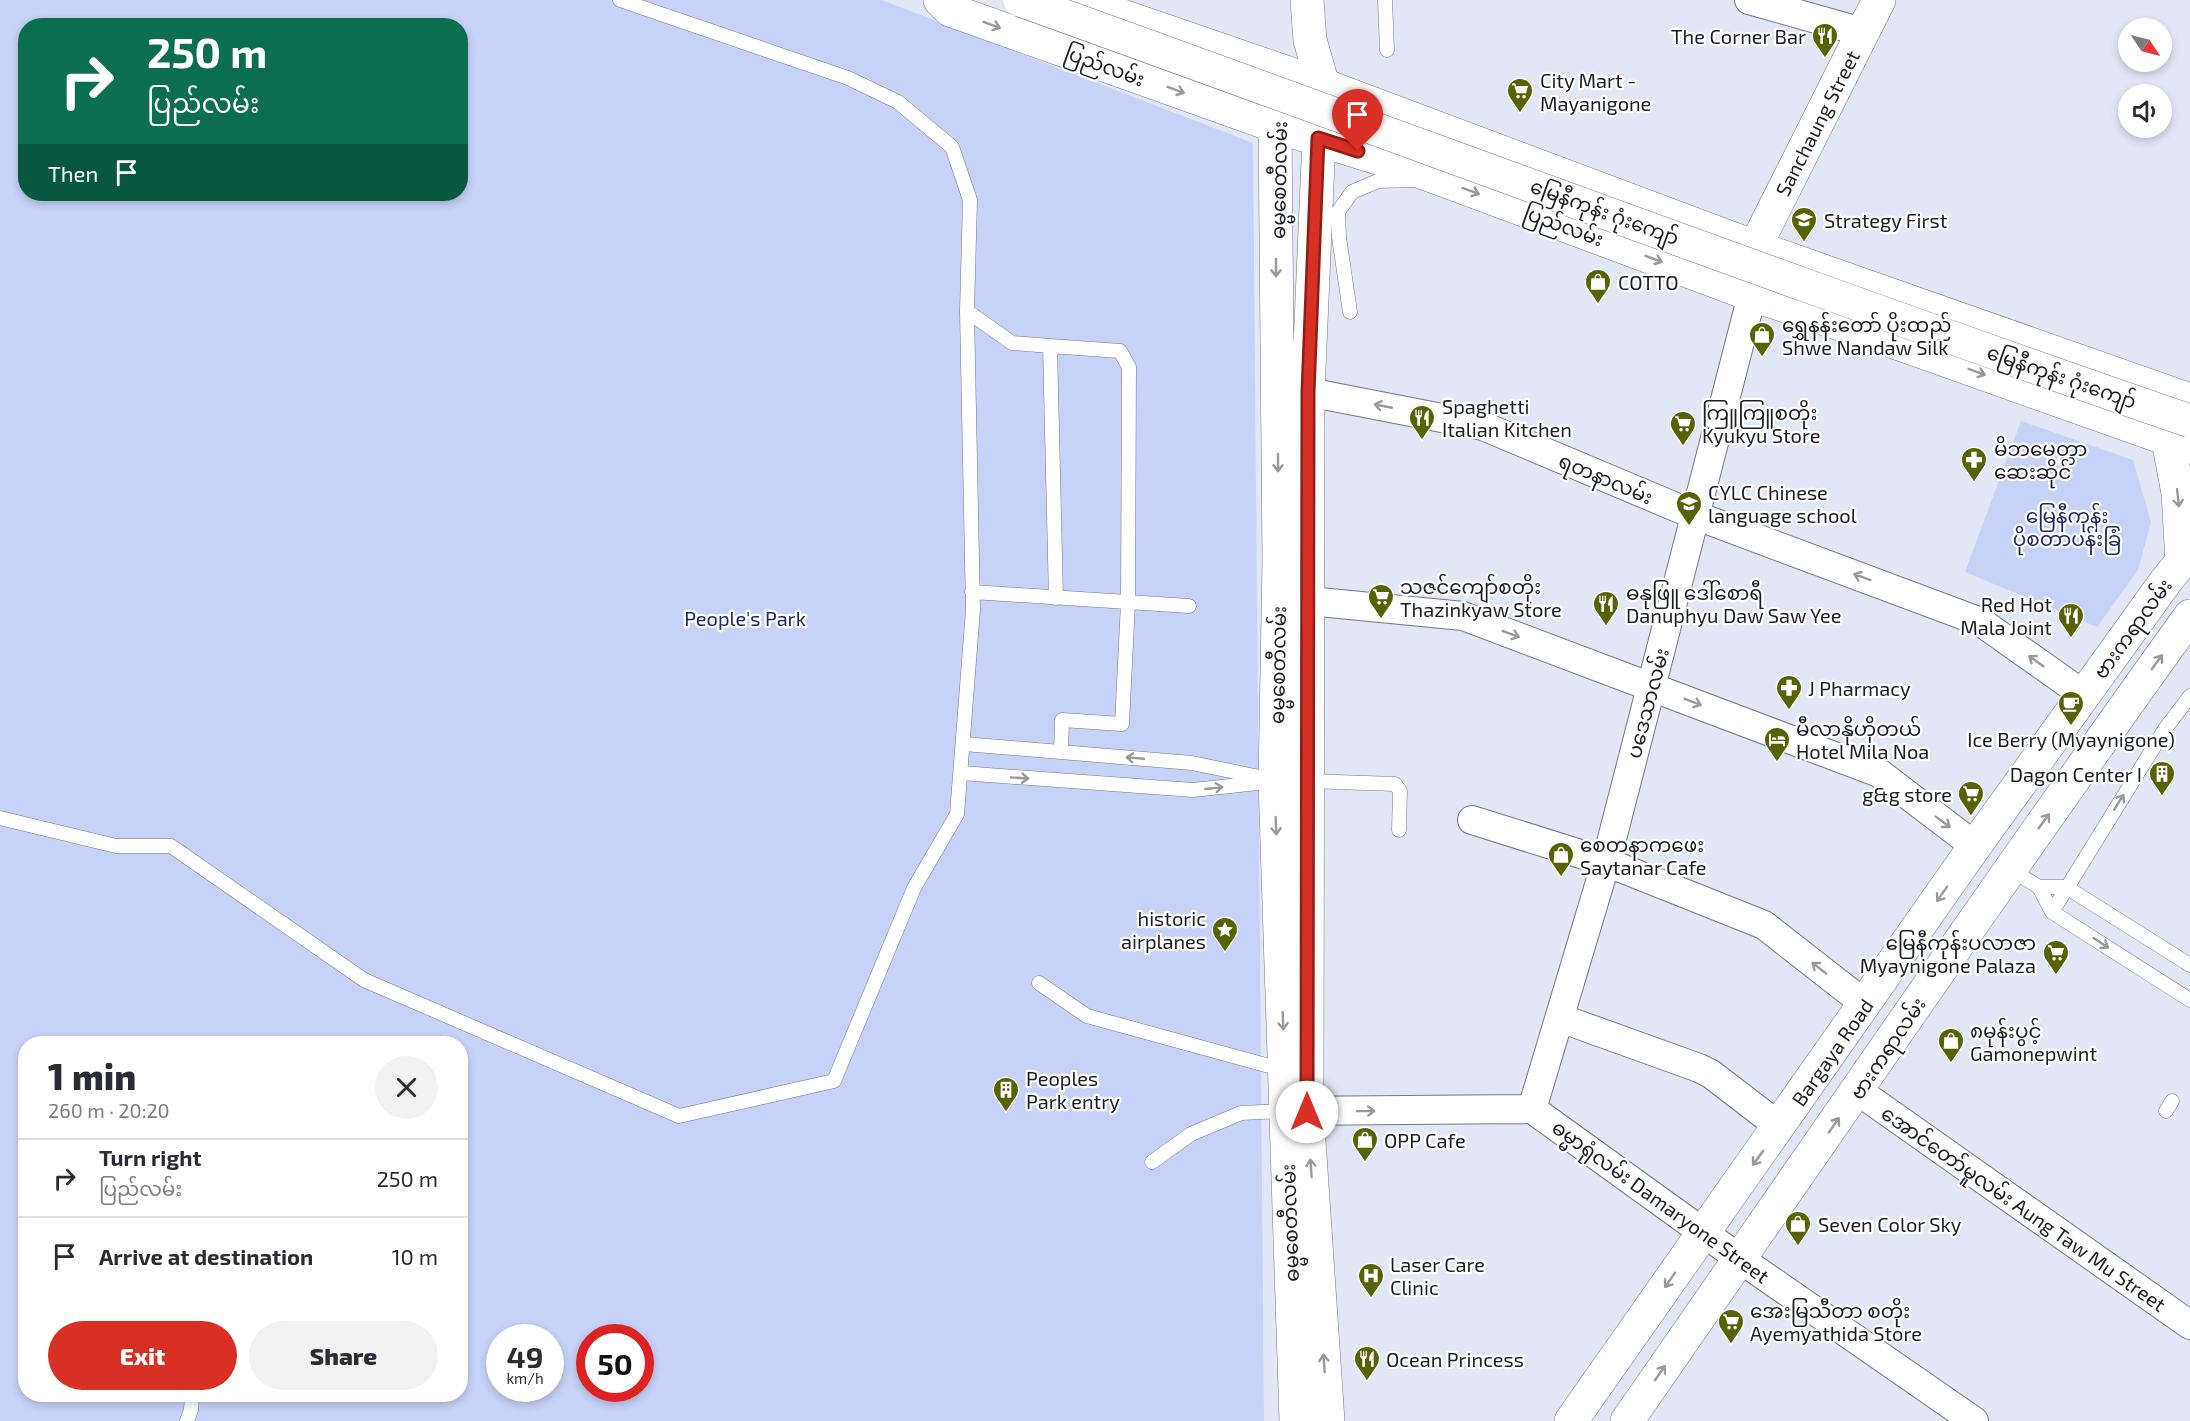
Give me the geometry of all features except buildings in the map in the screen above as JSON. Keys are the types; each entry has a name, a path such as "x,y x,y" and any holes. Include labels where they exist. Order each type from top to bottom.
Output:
{"main road":[{"name":"ပြည်လမ်း","path":"940,0 950,10 1275,126 1416,171 1752,296 2183,436"},
{"name":"မြေနီကုန်း ဂုံးကျော်","path":"1020,0 1423,144 1742,262 2183,436"},
{"path":"1076,0 1323,85 1755,247 2190,399"},
{"path":"1307,0 1310,40"},
{"name":"Sanchaung Street","path":"1755,247 1879,0"},
{"name":"ဓမ္မစေတီလမ်း","path":"1296,1421 1296,1111 1292,781 1279,560 1275,126 1290,75 1310,40"},
{"name":"ဓမ္မစေတီလမ်း","path":"1310,40 1323,85 1318,138 1308,392 1309,601 1292,781 1284,1070 1296,1111 1328,1421"},
{"path":"2143,384 2190,376"},
{"path":"2183,436 2178,493 2186,557"},
{"name":"ဗားကရာလမ်း","path":"2084,695 2166,581 2186,557"},
{"name":"ဗားကရာလမ်း","path":"1627,1421 2010,869 2190,616"},
{"name":"Bargaya Road","path":"1704,1232 2084,695"},
{"path":"1975,846 2010,869"},
{"path":"1571,1421 1704,1232"}],"street":[{"path":"1749,0 1863,32"},
{"name":"ပဒေသာလမ်း","path":"1532,1109 1606,862 1752,296"},
{"name":"ရတနာလမ်း","path":"1308,392 1483,426 1697,516 1981,621 2084,695"},
{"path":"1309,601 1462,616 1879,774 1975,846"},
{"path":"1472,820 1606,862 1764,925 1865,1004"},
{"path":"1560,1018 1699,1068 1711,1074 1780,1127"},
{"name":"အောင်တော်မူလမ်း Aung Taw Mu Street","path":"1858,1091 2190,1325"},
{"name":"ဓမ္မာရုံလမ်း Damaryone Street","path":"1296,1111 1532,1109 1974,1421"}],"lane":[{"path":"0,818 116,846 171,846 364,980 679,1116 834,1081 914,888 957,814 970,668 972,592 967,311 969,200 952,147 898,102 848,78 620,0"},
{"path":"1385,0 1387,50"},
{"path":"1350,312 1338,212 1352,192 1378,181 1410,181 1416,176 1416,171"},
{"path":"967,311 1012,343 1120,351 1130,367 1128,603 1122,724 1062,720 1060,752"},
{"path":"1050,345 1056,598"},
{"path":"972,592 1190,606"},
{"path":"2052,912 2165,729 2190,696"},
{"path":"964,744 1192,763 1292,781"},
{"path":"961,773 1193,790 1292,781 1395,784 1400,791 1399,831"},
{"path":"2010,869 2039,887 2052,912 2190,1000"},
{"path":"2039,887 2066,887 2190,964"},
{"path":"1039,983 1087,1016 1284,1070"},
{"path":"1152,1162 1191,1134 1241,1113 1296,1111"},
{"path":"186,1421 192,1402"}],"green space":[{"name":"People's Park","path":"0,0 882,0 1253,143 1264,1421 0,1421"},
{"name":"မြေနီကုန်း ပိုစတာပန်းခြံ","path":"2021,421 2133,460 2151,522 2138,570 2097,627 1965,572"}],"place":[{"name":"The Corner Bar","path":"1825,59"},
{"name":"City Mart - Mayanigone","path":"1520,114"},
{"name":"Strategy First","path":"1804,243"},
{"name":"COTTO","path":"1598,305"},
{"name":"ရွှေနန်းတော် ပိုးထည် Shwe Nandaw Silk","path":"1762,358"},
{"name":"Spaghetti Italian Kitchen","path":"1422,441"},
{"name":"ကြူကြူစတိုး Kyukyu Store","path":"1683,447"},
{"name":"မိဘမေတ္တာ ဆေးဆိုင်","path":"1974,483"},
{"name":"CYLC Chinese language school","path":"1689,527"},
{"name":"သဇင်ကျော်စတိုး Thazinkyaw Store","path":"1381,620"},
{"name":"ဓနုဖြူ ဒေါ်စောရီ Danuphyu Daw Saw Yee","path":"1606,627"},
{"name":"Red Hot Mala Joint","path":"2071,639"},
{"name":"J Pharmacy","path":"1789,711"},
{"name":"Ice Berry (Myaynigone)","path":"2071,727"},
{"name":"မီလာနိုဟိုတယ် Hotel Mila Noa","path":"1777,763"},
{"name":"Dagon Center I","path":"2162,797"},
{"name":"g&g store","path":"1971,817"},
{"name":"စေတနာကဖေး Saytanar Cafe","path":"1561,878"},
{"name":"historic airplanes","path":"1225,953"},
{"name":"မြေနီကုန်းပလာဇာ Myaynigone Palaza","path":"2056,976"},
{"name":"၈မုန်းပွင့် Gamonepwint","path":"1951,1064"},
{"name":"Peoples Park entry","path":"1006,1113"},
{"name":"OPP Cafe","path":"1365,1163"},
{"name":"Seven Color Sky","path":"1798,1247"},
{"name":"Laser Care Clinic","path":"1371,1299"},
{"name":"အေးမြသီတာ စတိုး Ayemyathida Store","path":"1731,1345"},
{"name":"Ocean Princess","path":"1367,1382"}],"route":[{"path":"1307,1112 1308,392 1318,138 1358,151"}]}
